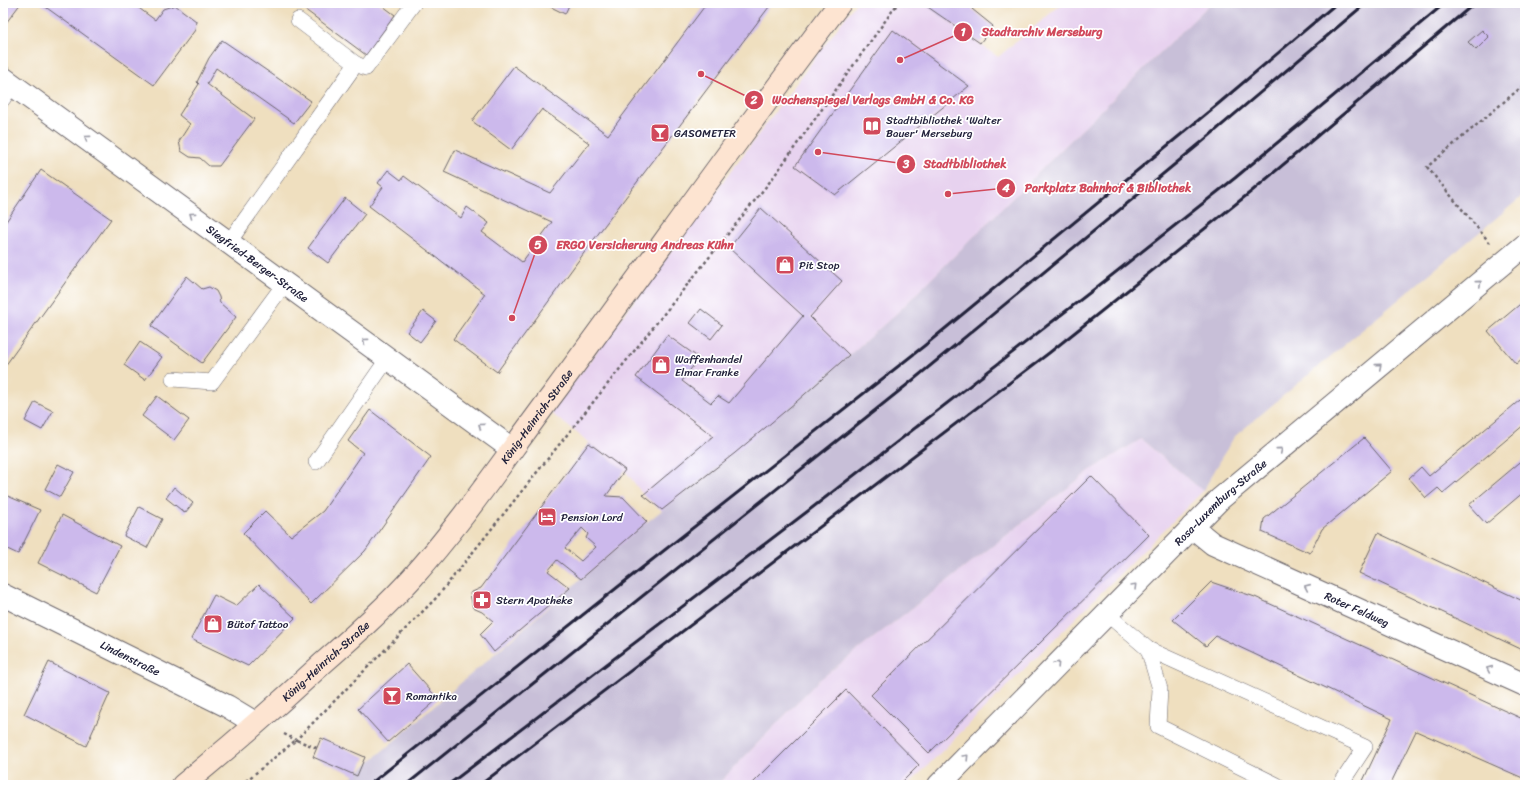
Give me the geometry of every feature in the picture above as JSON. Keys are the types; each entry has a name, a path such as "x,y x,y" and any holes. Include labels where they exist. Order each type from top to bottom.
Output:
{"main road":[{"name":"König-Heinrich-Straße","path":"183,785 295,689 372,619 412,578 451,531 840,3"}],"street":[{"name":"Siegfried-Berger-Straße","path":"6,87 229,242 512,449"},
{"name":"Rosa-Luxemburg-Straße","path":"939,785 1220,499 1525,245"},
{"name":"Roter Feldweg","path":"1192,527 1213,544 1525,685"},
{"name":"Lindenstraße","path":"3,596 227,706 255,723"}],"lane":[{"path":"298,20 356,64 366,68 414,3"},
{"path":"229,242 356,64"},
{"path":"173,379 212,382 285,283"},
{"path":"316,462 388,358"},
{"path":"1107,614 1148,649 1365,747 1340,785"},
{"path":"1148,649 1160,689 1158,726 1277,785"}],"path":[{"path":"241,785 296,740 437,597 772,179 898,3"},
{"path":"1505,262 1427,167 1525,84"},
{"path":"255,723 317,748"}],"shaded area":[{"path":"856,3 922,3 998,57 1063,3 1211,3 896,314 796,402 735,453 662,510 643,495 625,470 551,413"},
{"path":"1211,3 1525,3 1525,194 1234,437 1203,491 1141,439 1092,469 819,680 717,785 343,785 647,522 735,453 796,402 896,314"},
{"path":"1141,439 1203,491 908,785 717,785 819,680 1092,469"},
{"path":"337,779 343,785 329,785"}],"building":[{"path":"3,3 21,3 6,23 3,21"},
{"path":"40,3 132,3 155,20 163,9 175,5 196,21 195,30 154,85"},
{"path":"296,3 379,3 395,15 366,55"},
{"path":"543,3 570,3 565,14"},
{"path":"707,3 772,3 592,242 497,372 453,339 485,294 369,206 383,187 378,183 388,170 401,180 404,176 461,218 467,207 489,223 482,232 522,262 552,222 444,172 455,150 550,193 589,143 542,109 511,150 472,121 514,66 608,135"},
{"path":"922,3 977,3 972,9 993,26 980,43"},
{"name":"Stadtbibliothek 'Walter Bauer' Merseburg","path":"893,30 969,86 835,195 795,166"},
{"path":"1482,30 1489,37 1476,50 1468,42"},
{"path":"222,40 311,101 294,123 216,68 207,84 254,119 219,166 209,166 200,158 190,157 181,151 179,141 190,124 179,115 199,84 197,82 209,58"},
{"path":"41,170 111,219 5,366 3,365 3,226"},
{"path":"345,198 365,214 328,263 308,248"},
{"path":"761,208 842,281 810,317 849,355 735,453 662,510 643,495 713,436 636,377 667,335 699,358 682,381 711,403 718,396 729,403 803,316 729,248"},
{"path":"187,276 202,289 209,287 216,291 220,303 236,317 202,363 151,326"},
{"path":"1525,300 1525,356 1516,364 1488,331"},
{"path":"701,309 722,325 711,339 690,323"},
{"path":"423,311 436,321 420,342 407,332"},
{"path":"140,342 162,357 145,380 124,365"},
{"path":"157,396 189,420 174,440 142,416"},
{"path":"1520,400 1525,406 1525,424 1443,493 1438,488 1426,498 1409,478 1421,467 1429,476"},
{"path":"35,402 53,411 42,430 25,421"},
{"path":"370,410 431,457 365,551 311,604 243,533 265,511 291,536 323,511 363,453 348,441"},
{"path":"1364,438 1392,471 1322,529 1310,553 1262,532 1264,519"},
{"path":"589,443 625,470 606,496 623,497 647,522 581,579 557,560 548,571 570,588 494,652 480,634 493,621 482,612 473,608 470,593 481,588","holes":["582,528 588,534 586,538 596,547 581,561 565,548"]},
{"path":"1525,458 1525,491 1486,524 1469,505"},
{"path":"58,464 74,472 60,497 45,489"},
{"path":"1091,476 1149,535 929,753 871,695"},
{"path":"174,487 193,503 185,513 166,498"},
{"path":"3,494 40,510 18,554 3,547"},
{"path":"139,507 162,519 147,548 124,536"},
{"path":"62,515 120,546 96,592 38,563"},
{"path":"1378,533 1525,602 1525,651 1359,573"},
{"path":"1211,582 1255,597 1525,720 1525,779 1416,731 1390,785 1361,785 1392,719 1216,636 1206,646 1173,620"},
{"path":"259,584 295,618 248,666 191,639 214,595 236,606"},
{"path":"49,662 110,693 86,746 24,714"},
{"path":"407,664 438,699 388,742 358,709"},
{"path":"846,690 919,765 899,785 751,785"},
{"path":"321,738 365,757 357,776 313,757"}],"railway":[{"path":"369,785 924,346 1218,104 1337,3"},
{"path":"406,785 913,380 1203,141 1366,3"},
{"path":"448,785 808,511 1097,287 1235,178 1445,3"},
{"path":"480,785 1049,353 1252,191 1475,3"}],"place":[{"name":"Stadtarchiv Merseburg","path":"900,60"},
{"name":"Wochenspiegel Verlags GmbH & Co. KG","path":"701,74"},
{"name":"Stadtbibliothek 'Walter Bauer' Merseburg","path":"872,126"},
{"name":"GASOMETER","path":"660,133"},
{"name":"Stadtbibliothek","path":"818,152"},
{"name":"Parkplatz Bahnhof & Bibliothek","path":"948,194"},
{"name":"Pit Stop","path":"785,265"},
{"name":"ERGO Versicherung Andreas Kühn","path":"512,318"},
{"name":"Waffenhandel Elmar Franke","path":"661,365"},
{"name":"Pension Lord","path":"547,517"},
{"name":"Stern Apotheke","path":"482,600"},
{"name":"Bütof Tattoo","path":"213,624"},
{"name":"Romantika","path":"392,696"}]}
